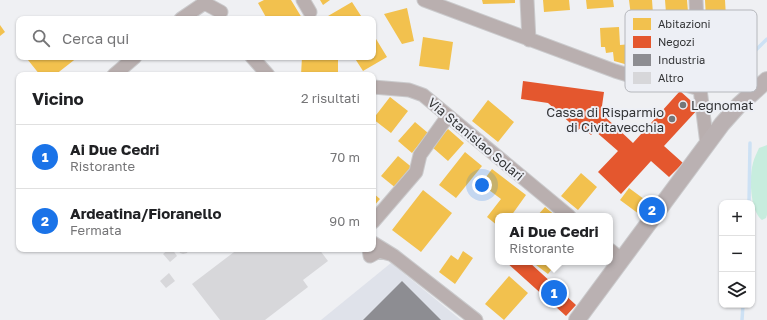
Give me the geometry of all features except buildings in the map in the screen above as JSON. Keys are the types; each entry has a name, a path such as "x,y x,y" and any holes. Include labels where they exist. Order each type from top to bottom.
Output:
{"main road":[{"path":"757,89 767,80"},
{"path":"616,255 722,124 739,105 754,92"},
{"path":"578,320 610,265"}],"street":[{"path":"303,0 310,12"},
{"path":"424,0 529,40 625,74"},
{"path":"527,0 529,40"},
{"path":"696,0 696,10"},
{"path":"186,16 208,1 223,16"},
{"path":"118,72 132,60"},
{"path":"255,60 265,72"},
{"name":"Via Stanislao Solari","path":"376,87 416,92 428,99 565,213"},
{"path":"700,92 707,144"},
{"path":"376,219 416,172 420,155 448,116"},
{"path":"376,245 476,320"},
{"path":"369,252 370,256 378,252 390,254"}],"shaded area":[{"path":"391,263 461,320 321,320"}],"green space":[{"path":"767,145 767,215 766,218 762,220 758,216 755,209 755,200 753,200 751,185 753,161 759,148"}],"waterway":[{"path":"757,49 767,39"},
{"path":"749,200 750,143"},
{"path":"742,320 743,308"}],"place":[{"name":"Legnomat","path":"683,105"},
{"name":"Cassa di Risparmio di Civitavecchia","path":"672,119"},
{"name":"Ardeatina/Fioranello","path":"652,210"},
{"name":"Ai Due Cedri","path":"554,293"}]}
